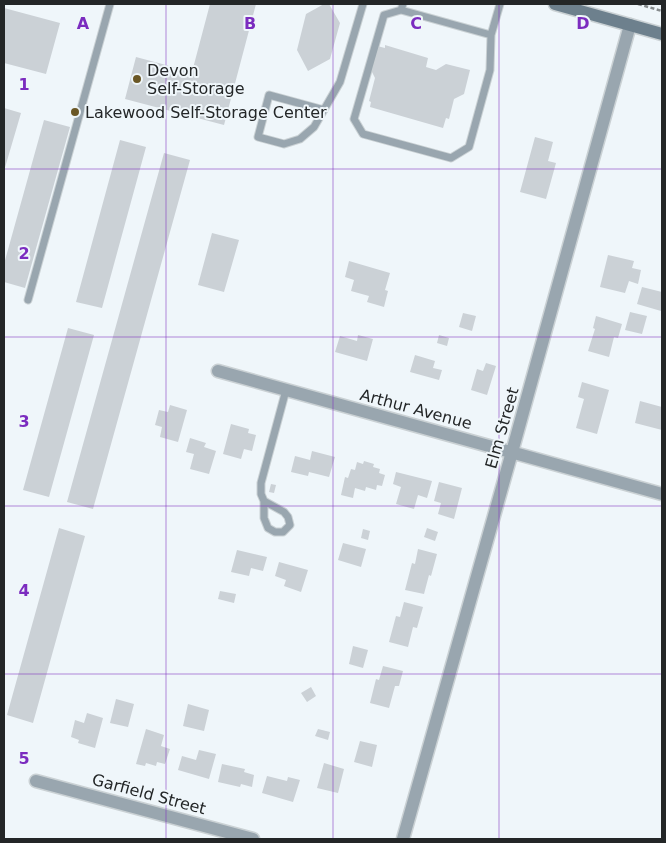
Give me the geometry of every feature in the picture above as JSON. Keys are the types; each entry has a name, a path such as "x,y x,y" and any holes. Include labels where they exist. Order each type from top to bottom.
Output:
{"street":[{"path":"555,4 662,34"},
{"name":"Elm Street","path":"403,839 630,25"},
{"name":"Arthur Avenue","path":"218,371 662,494"},
{"name":"Garfield Street","path":"36,781 253,839"}],"lane":[{"path":"28,300 110,4"},
{"path":"324,110 269,95 258,137 284,144 300,139 314,127 324,110 340,82 363,4"},
{"path":"492,36 402,7 384,15 354,118 362,134 451,158 469,146 490,70 492,36 500,4"},
{"path":"264,501 284,512 288,517 290,526 283,532 275,532 268,528 264,518 261,483 286,390"}],"path":[{"path":"638,4 662,11"}],"building":[{"path":"210,4 256,4 224,125 125,99 136,57 192,72"},
{"path":"324,4 329,4 340,23 330,59 308,71 297,50 306,14"},
{"path":"4,8 60,23 46,74 4,63"},
{"path":"385,45 428,58 426,67 436,70 446,64 470,70 464,94 454,99 449,119 446,118 443,128 370,107 371,102 369,101 375,78 371,70 377,46 385,48"},
{"path":"4,108 21,113 4,171"},
{"path":"44,120 70,127 25,288 4,282 4,264"},
{"path":"535,137 553,142 548,161 556,163 546,199 520,192"},
{"path":"120,140 146,147 102,308 76,302"},
{"path":"164,153 190,160 93,509 67,502"},
{"path":"212,233 239,240 224,292 198,285"},
{"path":"608,255 634,261 632,268 641,270 638,284 629,281 625,293 600,287"},
{"path":"349,261 390,273 385,290 388,291 384,307 367,302 369,296 351,291 354,280 345,277"},
{"path":"642,287 662,292 661,311 637,304"},
{"path":"630,312 647,316 642,334 625,330"},
{"path":"463,313 476,316 472,331 459,327"},
{"path":"596,316 622,324 618,338 614,337 609,357 588,351 595,329 593,328"},
{"path":"68,328 94,335 49,497 23,490"},
{"path":"358,335 373,339 367,361 335,352 340,336 357,341"},
{"path":"439,335 449,338 447,346 437,343"},
{"path":"415,355 435,361 433,368 442,370 439,380 410,372"},
{"path":"486,363 496,366 487,395 471,390 477,369 483,371"},
{"path":"582,382 609,390 597,434 576,428 584,399 578,397"},
{"path":"640,401 662,407 662,430 635,423"},
{"path":"170,405 187,410 178,442 160,437 162,427 155,425 159,410 168,412"},
{"path":"231,424 249,429 248,433 256,435 252,451 244,449 241,459 223,454"},
{"path":"190,438 206,443 204,447 216,451 209,474 190,469 194,454 186,452"},
{"path":"312,451 335,457 329,477 309,472 308,476 291,472 295,456 310,460"},
{"path":"364,461 374,464 373,467 380,469 379,473 385,475 382,486 377,485 376,490 366,487 365,491 355,488 353,498 341,495 345,477 348,478 351,469 355,470 357,462 363,464"},
{"path":"396,472 432,481 427,498 418,495 414,509 396,504 401,487 393,484"},
{"path":"439,482 462,488 454,519 438,514 441,503 434,501"},
{"path":"271,484 276,485 274,493 269,492"},
{"path":"59,528 85,536 33,723 7,715"},
{"path":"427,528 438,532 435,541 424,537"},
{"path":"363,529 370,531 368,540 361,538"},
{"path":"343,543 366,549 361,567 338,560"},
{"path":"418,549 437,554 424,594 405,590 412,563 415,564"},
{"path":"237,550 267,557 263,571 251,568 249,576 231,572"},
{"path":"279,562 308,570 301,592 284,586 286,580 275,576"},
{"path":"220,591 236,594 234,603 218,599"},
{"path":"404,602 423,607 417,628 413,627 408,647 389,642 396,616 400,617"},
{"path":"353,646 368,650 363,668 349,664"},
{"path":"383,666 403,671 399,686 395,686 389,708 370,703 376,679 379,680"},
{"path":"311,687 316,696 307,702 301,693"},
{"path":"116,699 134,704 128,727 110,723"},
{"path":"188,704 209,710 204,731 183,726"},
{"path":"87,713 103,718 95,748 78,743 79,740 71,737 75,720 84,723"},
{"path":"146,729 164,735 161,746 170,749 165,764 157,762 156,766 146,763 145,766 136,764"},
{"path":"318,729 330,732 328,740 315,736"},
{"path":"360,741 377,745 372,767 354,762"},
{"path":"199,750 216,754 209,779 178,770 182,756 196,760"},
{"path":"324,763 344,769 338,793 317,788"},
{"path":"222,764 245,769 244,772 254,775 252,787 241,784 240,787 218,782"},
{"path":"267,776 287,781 288,777 300,780 293,802 262,793"}],"place":[{"name":"Devon Self-Storage","path":"137,79"},
{"name":"Lakewood Self-Storage Center","path":"75,112"}]}
